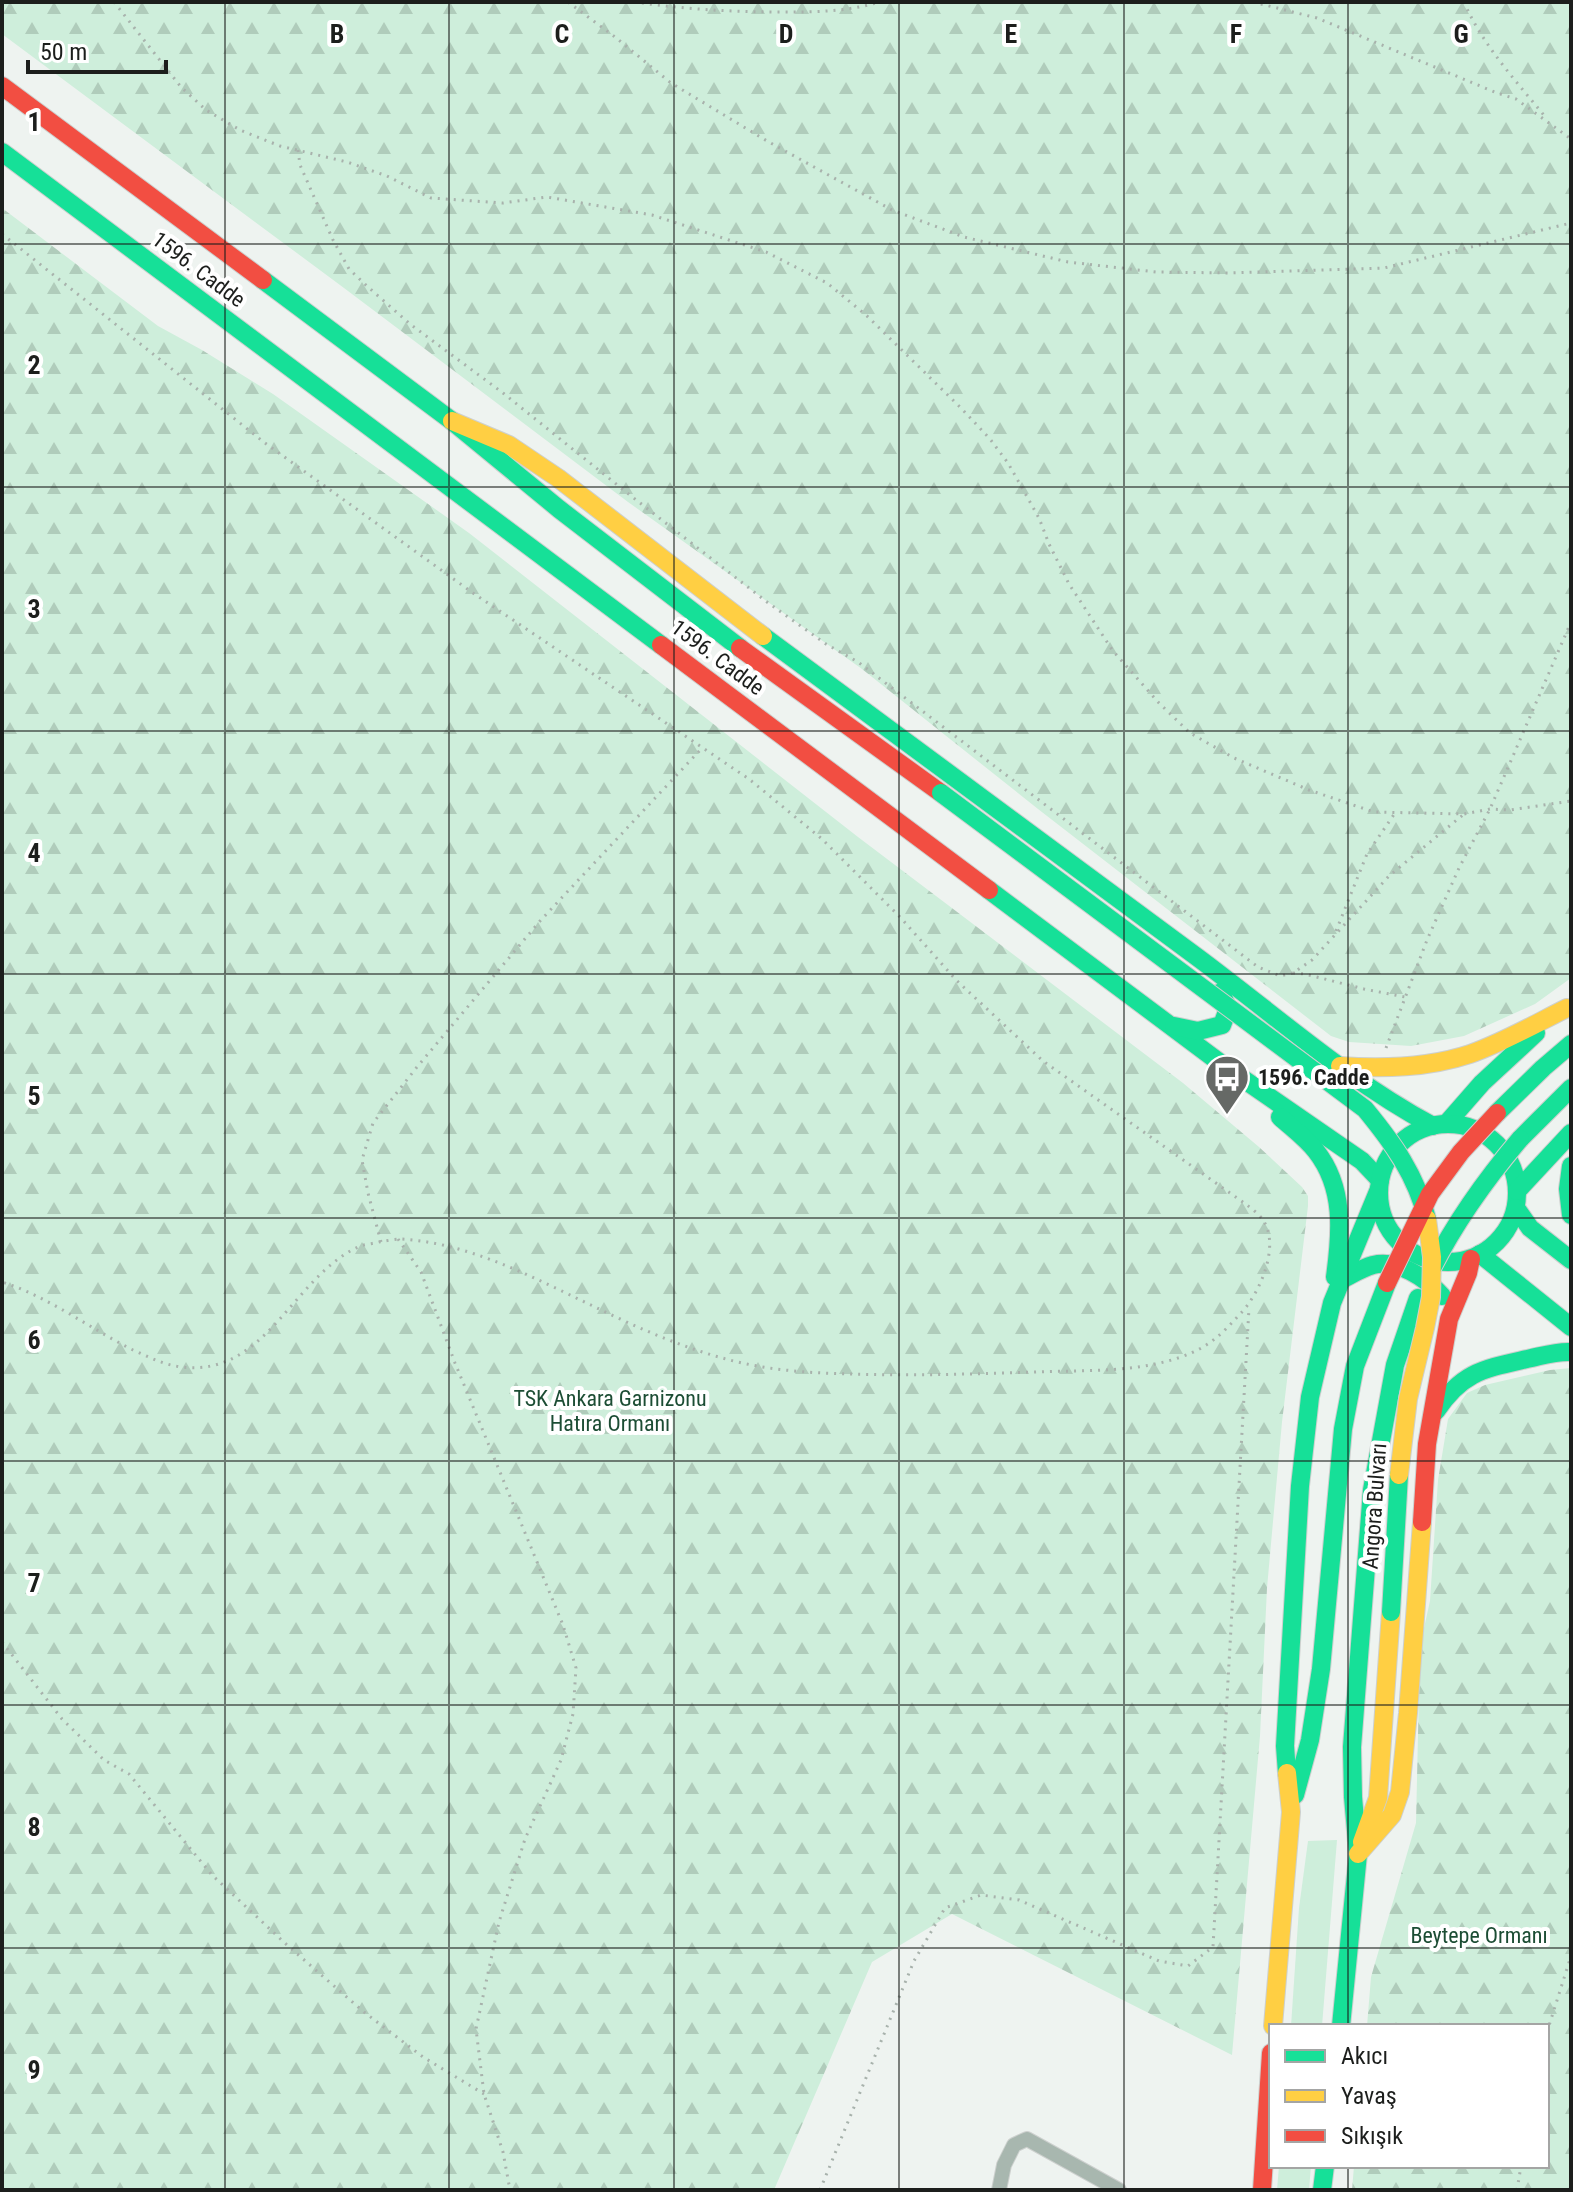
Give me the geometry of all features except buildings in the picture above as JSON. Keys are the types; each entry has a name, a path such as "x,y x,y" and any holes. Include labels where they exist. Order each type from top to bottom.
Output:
{"main road":[{"name":"1596. Cadde","path":"2,86 452,421 699,618 941,793 1365,1109 1406,1164"},
{"name":"1596. Cadde","path":"2,152 1169,1025 1362,1161 1379,1185"},
{"name":"1596. Cadde","path":"452,421 509,445 558,478 708,596 1211,968 1335,1065 1403,1110 1440,1124 1476,1130 1493,1140 1514,1172 1516,1199 1530,1228 1571,1260"},
{"path":"1169,1025 1192,1032 1222,1025 1228,1009 1211,968"},
{"path":"1335,1065 1380,1068 1446,1061 1487,1048 1569,1006"},
{"path":"1569,1006 1503,1062 1440,1124 1415,1132 1388,1158 1379,1185 1380,1208 1387,1226 1398,1242 1431,1261 1450,1263 1476,1257 1503,1235 1516,1199 1571,1133"},
{"name":"Angora Bulvarı","path":"1273,2024 1291,1812 1310,1740 1321,1669 1343,1429 1355,1366 1387,1283 1430,1194 1461,1152 1497,1113 1571,1044"},
{"path":"1223,1065 1314,1149 1328,1168 1339,1203 1341,1230 1332,1303"},
{"name":"Angora Bulvarı","path":"1341,2024 1358,1854 1352,1747 1372,1490 1395,1365 1418,1298 1462,1212 1520,1139 1571,1088"},
{"name":"Angora Bulvarı","path":"1358,1854 1378,1798 1398,1485 1406,1409 1428,1314 1433,1270 1419,1191 1406,1164"},
{"path":"1571,1166 1568,1189 1571,1215"},
{"name":"Angora Bulvarı","path":"1291,1812 1285,1746 1300,1486 1310,1397 1332,1303 1379,1185"},
{"path":"1358,1854 1392,1815 1400,1792 1427,1444 1449,1319 1476,1257"},
{"path":"1476,1257 1571,1327"},
{"path":"1343,1279 1365,1267 1383,1263 1406,1270 1438,1290 1446,1300 1449,1319"},
{"path":"1433,1416 1446,1394 1460,1381 1479,1372 1560,1351 1571,1352"},
{"path":"1262,2190 1269,2083"},
{"path":"1322,2190 1325,2168"}],"street":[{"path":"999,2190 1004,2165 1014,2145 1027,2139 1119,2190"}],"path":[{"path":"114,2 181,87 206,110 240,130 280,146 360,166 431,198 503,203 547,197 652,215 766,252 827,283 866,315 990,439 1008,463 1039,518 1069,584 1113,651 1190,733 1234,758 1309,790 1374,812 1464,814 1571,801"},
{"path":"568,2 671,83 767,141 892,210 964,237 1068,262 1156,272 1384,268 1571,223"},
{"path":"634,2 698,11 820,12 858,8 879,2"},
{"path":"1253,2 1317,18 1516,99 1571,139"},
{"path":"1464,2 1474,25 1515,82 1550,123"},
{"path":"298,150 300,165 315,203 349,269 410,324 503,393 767,602 826,644 858,662 1258,967 1280,976 1305,974 1405,997"},
{"path":"2,234 277,452 473,593 749,779 822,839 901,918 956,980 1043,1061 1247,1205 1265,1222 1269,1245 1263,1281 1249,1306 1213,1343 1182,1357 1150,1365 1108,1369 920,1376 793,1372 726,1359 670,1340 491,1260 446,1246 398,1239 359,1246 326,1268 254,1346 228,1362 202,1368 178,1367 155,1360 57,1306 2,1282"},
{"path":"1380,1068 1427,940 1490,809 1571,622"},
{"path":"381,1242 362,1160 373,1123 540,921 703,747"},
{"path":"1335,935 1367,854 1395,812"},
{"path":"1293,973 1312,960 1389,876 1464,814"},
{"path":"398,1239 421,1272 455,1363 563,1625 576,1668 573,1714 561,1760 525,1839 499,1922 476,2029 484,2094 503,2152 510,2190"},
{"path":"820,2190 914,1961 945,1908 981,1895 1019,1900 1159,1961 1188,1966 1213,1947 1249,1306"},
{"path":"2,1642 62,1719 104,1760 129,1774 212,1875 364,2012 423,2057 484,2094"},
{"path":"1549,2026 1571,1956"},
{"path":"1517,2190 1521,2168"}],"green space":[{"path":"2,2 1571,2 1571,978 1535,1004 1464,1036 1411,1046 1349,1042 1331,1036 862,669 628,502 2,34"},
{"name":"TSK Ankara Garnizonu Hatıra Ormanı","path":"2,208 158,326 273,394 469,533 858,837 1183,1083 1259,1147 1308,1196 1267,1588 1260,1736 1232,2055 952,1914 872,1962 774,2190 2,2190"},
{"name":"Beytepe Ormanı","path":"1571,1368 1571,2190 1352,2190 1354,2168 1549,2168 1549,2024 1367,2024 1371,1977 1416,1823 1420,1646 1430,1601 1438,1480 1448,1419 1467,1393 1485,1385"},
{"path":"1337,1840 1322,2024 1291,2024 1299,1908 1308,1841"},
{"path":"1279,2168 1311,2168 1309,2190 1277,2190"}],"traffic: fast":[{"path":"2,152 661,645"},
{"path":"263,280 452,421 559,509 740,648"},
{"path":"763,636 1197,957 1341,1068 1433,1126"},
{"path":"941,793 1365,1109 1402,1160 1417,1188 1427,1219"},
{"path":"989,890 1223,1065 1362,1161 1380,1180"},
{"path":"1174,1026 1198,1031 1222,1025 1228,1009 1221,992"},
{"path":"1447,1123 1482,1083 1536,1033"},
{"path":"1497,1113 1571,1044"},
{"path":"1520,1139 1571,1088"},
{"path":"1280,1117 1316,1151 1332,1180 1339,1211 1335,1277"},
{"path":"1448,1124 1474,1129 1497,1144 1512,1167 1517,1193 1512,1219 1497,1242 1474,1257 1448,1262 1422,1257 1399,1242 1384,1219 1379,1193 1384,1167 1399,1144 1422,1129 1448,1124"},
{"path":"1517,1191 1571,1133"},
{"path":"1432,1268 1472,1201 1520,1139"},
{"path":"1571,1166 1568,1189 1571,1215"},
{"path":"1287,1773 1285,1746 1300,1486 1310,1397 1332,1303 1379,1189"},
{"path":"1516,1208 1530,1228 1571,1260"},
{"path":"1480,1254 1571,1327"},
{"path":"1343,1279 1373,1265 1392,1265 1420,1277 1442,1296"},
{"path":"1295,1795 1310,1740 1321,1669 1343,1429 1355,1366 1387,1283"},
{"path":"1341,2024 1358,1854 1352,1747 1372,1490 1395,1365 1418,1298"},
{"path":"1436,1411 1455,1388 1475,1374 1554,1353 1571,1352"},
{"path":"1391,1612 1399,1475"},
{"path":"1322,2190 1325,2168"}],"traffic: slow":[{"path":"452,421 509,445 558,478 763,636"},
{"path":"1340,1066 1406,1066 1454,1059 1495,1044 1567,1008"},
{"path":"1399,1475 1408,1399 1431,1297 1432,1257 1427,1219"},
{"path":"1358,1854 1392,1815 1400,1792 1422,1522"},
{"path":"1362,1842 1378,1798 1391,1612"},
{"path":"1273,2024 1291,1812 1287,1773"}],"traffic: jam":[{"path":"2,86 263,280"},
{"path":"661,645 989,890"},
{"path":"740,648 941,793"},
{"path":"1387,1283 1430,1194 1461,1152 1497,1113"},
{"path":"1422,1522 1427,1444 1449,1319 1471,1259"},
{"path":"1262,2190 1269,2083"}],"place":[{"name":"1596. Cadde","path":"1227,1116"}]}
